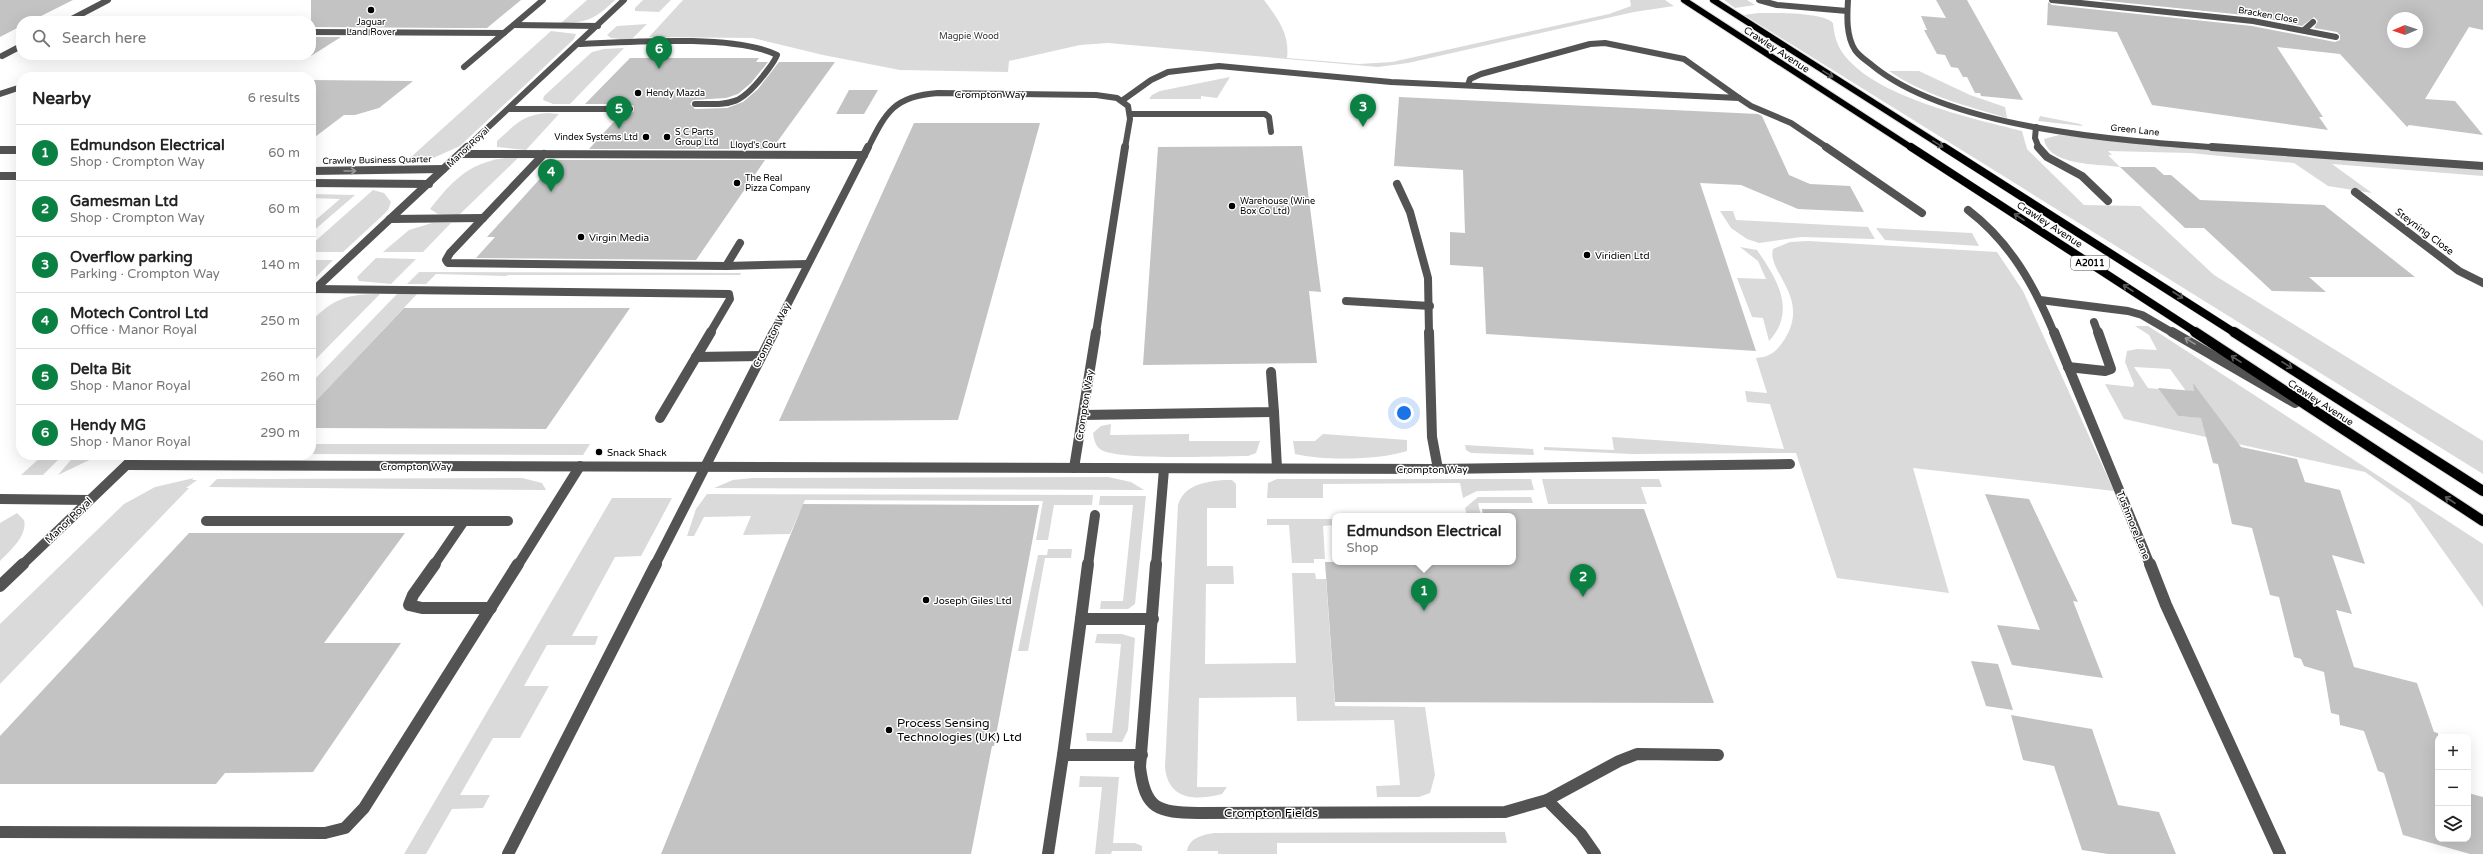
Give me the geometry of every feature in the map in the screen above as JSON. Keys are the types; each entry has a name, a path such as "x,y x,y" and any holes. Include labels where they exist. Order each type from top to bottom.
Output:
{"main road":[{"name":"Crawley Avenue","path":"1684,0 2483,521"},
{"name":"Crawley Avenue","path":"1712,0 2483,491"}],"street":[{"path":"78,16 108,0"},
{"path":"464,67 543,0"},
{"name":"Manor Royal","path":"316,288 598,26 624,0"},
{"path":"1759,0 1777,5 1847,11"},
{"name":"Green Lane","path":"1848,0 1847,11 1853,47 1879,73 1944,103 1991,118 2036,127 2186,145 2483,166"},
{"name":"Bracken Close","path":"2052,0 2253,21 2336,37"},
{"path":"2175,12 2180,21"},
{"path":"2304,30 2313,22"},
{"path":"514,25 598,26"},
{"path":"316,32 504,33"},
{"path":"1468,85 1470,79 1481,74 1601,43 1684,59 1751,106 1791,123 1922,213"},
{"path":"578,44 729,44 767,49 776,55 750,94 743,100 731,103 695,104"},
{"path":"2,56 16,49"},
{"path":"1271,132 1269,117 1265,114 1130,114 1128,106 1123,100 1159,76 1177,70 1203,66 1232,67 1386,82 1739,98"},
{"path":"0,94 16,89"},
{"name":"Crompton Way","path":"705,467 807,264 890,108 904,98 918,94 1096,94 1123,100"},
{"path":"509,109 630,109"},
{"name":"Crompton Way","path":"1074,468 1130,114"},
{"path":"2036,127 2034,142 2037,148 2052,160 2081,175 2108,201"},
{"path":"0,150 16,150"},
{"name":"Lloyd's Court","path":"461,154 864,155"},
{"path":"544,154 450,253 446,260 448,264 726,266 807,264"},
{"name":"Crawley Business Quarter","path":"316,171 443,170"},
{"path":"0,176 16,176"},
{"path":"316,183 429,184"},
{"path":"1397,184 1406,200 1424,258 1429,284 1432,436 1438,469"},
{"name":"Steyning Close","path":"2355,192 2460,270 2483,283"},
{"name":"Tushmore Lane","path":"1968,210 1997,236 2026,275 2040,300 2166,605 2280,854"},
{"path":"390,219 483,218"},
{"path":"726,266 740,243"},
{"path":"316,291 729,294 730,299 660,418"},
{"path":"2040,300 2123,310 2142,315 2172,330 2368,446"},
{"path":"1346,301 1430,306"},
{"path":"2068,367 2105,371 2111,369 2094,322"},
{"path":"696,356 760,356"},
{"path":"1271,372 1277,468"},
{"path":"1083,415 1274,412"},
{"name":"Manor Royal","path":"0,586 132,460"},
{"name":"Crompton Way","path":"127,465 1438,469 1790,464"},
{"path":"0,832 339,832 351,825 362,811 580,466"},
{"path":"508,854 705,467"},
{"name":"Crompton Fields","path":"1164,469 1141,781 1147,801 1160,810 1175,813 1489,813 1518,809 1547,800 1619,761 1637,754 1658,752 1718,755"},
{"path":"0,499 89,500"},
{"path":"1048,854 1063,755 1095,515"},
{"path":"206,520 508,521"},
{"path":"464,521 410,599 409,605 422,608 491,608"},
{"path":"1081,619 1153,619"},
{"path":"1063,755 1142,755"},
{"path":"1547,800 1581,834 1595,854"}],"green space":[{"path":"587,0 615,0 591,18 578,22 561,23"},
{"path":"643,0 671,0 659,12 635,11 635,8"},
{"name":"Magpie Wood","path":"683,0 1264,0 1278,20 1285,34 1287,41 1287,58 1359,64 1392,62 1609,14 1631,6 1630,0 1665,0 1674,6 1634,12 1408,63 1378,67 1108,43 1080,45 1009,61 1008,72 900,70 823,55 753,38 649,37"},
{"path":"1724,0 1747,0 1755,5 1735,8"},
{"path":"1758,13 1798,14 1828,19 1833,23 1838,45 1842,52 1857,68 1876,82 1924,104 1977,120 2022,131 2027,149 2084,205 2140,206 2214,275 2483,441 2483,474 1744,15"},
{"path":"647,24 631,40 611,38 607,35 617,26"},
{"path":"551,31 576,34 574,39 460,146 431,159 402,165"},
{"path":"624,48 570,104 553,104 543,100 544,96 592,52 604,49"},
{"path":"1889,71 1919,71 1970,95 2005,107 2007,118 1946,99 1916,87"},
{"path":"1230,77 1217,98 1201,96 1201,99 1149,99 1152,95 1160,91"},
{"path":"539,114 559,114 526,150 497,147 497,141 520,121"},
{"path":"2040,116 2080,124 2083,126 2038,121"},
{"path":"2059,135 2483,168 2483,176 2332,164 2372,193 2328,186 2294,163 2190,153 2108,151 2112,155 2108,155 2120,167 2076,162 2064,159 2048,148 2044,139"},
{"path":"519,157 459,215 438,214 430,209 458,178 468,171 491,161"},
{"path":"373,190 384,193 391,202 388,210 343,252 316,252 316,241"},
{"path":"316,194 355,195 316,229 316,220 340,199 316,198"},
{"path":"1720,211 1733,211 1736,220 1868,227 1875,239 1801,237 1759,243 1747,239 1731,228"},
{"path":"432,223 451,223 423,252 383,252 409,230"},
{"path":"1876,228 1972,233 1979,246 1885,240"},
{"path":"1808,241 1997,252 2023,291 2114,491 1913,468 1949,593 1837,578 1796,453 1632,454 1544,450 1544,447 1614,450 1612,437 1784,449 1770,404 1747,402 1745,391 1767,393 1756,358 1771,354 1777,349 1791,327 1793,313 1791,300 1787,288 1776,267 1773,258 1773,249 1790,242"},
{"path":"1740,247 1757,250 1771,272 1781,295 1783,307 1782,318 1777,330 1769,341 1763,318 1752,317 1737,278 1766,279 1758,261"},
{"path":"376,258 416,259 391,284 359,281 357,277"},
{"path":"316,260 333,260 316,277"},
{"path":"419,272 741,273 740,275 506,276 436,274 426,284 407,284"},
{"path":"380,294 316,359 316,317 327,307 342,299 350,296"},
{"path":"397,294 417,294 316,401 316,378"},
{"path":"2135,326 2148,326 2483,544 2483,607 2410,504 2365,472 2124,419 2105,384 2133,387 2134,384 2125,362 2127,351 2137,349 2157,350 2149,335","holes":["2134,367 2170,369 2186,391 2219,419 2178,416 2159,389 2148,388"]},
{"path":"1111,424 1110,435 1189,434 1189,441 1260,441 1256,453 1248,456 1170,457 1126,455 1109,453 1100,449 1094,440 1093,433 1101,426"},
{"path":"1323,434 1407,440 1407,451 1367,458 1321,458 1295,454 1293,441 1315,441"},
{"path":"316,444 590,444 583,455 316,454"},
{"path":"1465,445 1533,449 1534,455 1471,453 1466,450"},
{"path":"38,460 58,460 43,475 21,475"},
{"path":"71,460 90,460 58,475"},
{"path":"1108,477 1131,482 1144,490 714,488 733,480 752,478"},
{"path":"194,478 192,480 197,480 186,488 189,488 0,684 0,624 124,504 155,487"},
{"path":"522,478 542,483 546,490 209,487 217,479"},
{"path":"1277,479 1531,479 1534,490 1477,491 1463,498 1460,483 1323,484 1323,498 1267,498 1268,483"},
{"path":"1542,479 1659,479 1662,487 1641,487 1647,504 1548,504"},
{"path":"1232,480 1236,484 1236,508 1207,508 1207,566 1233,566 1234,584 1206,584 1205,664 1296,663 1292,573 1315,573 1316,579 1326,579 1335,706 1425,707 1435,775 1430,793 1419,797 1377,797 1376,786 1400,785 1394,720 1297,721 1296,697 1199,698 1197,787 1227,787 1222,794 1193,797 1184,796 1171,786 1167,778 1165,767 1178,505 1181,498 1190,489 1209,482"},
{"path":"707,494 1093,495 1092,505 1054,505 1048,540 1036,540 1043,501 805,500 790,534 743,535 751,516 704,517 694,536 687,536 696,509"},
{"path":"1100,496 1146,496 1135,604 1128,609 1100,609 1101,601 1123,601 1133,505 1099,505"},
{"path":"1478,497 1531,497 1533,503 1478,503 1480,513 1466,513 1465,508"},
{"path":"612,498 672,498 641,556 615,557 572,636 598,636 595,645 547,645 524,686 549,686 520,738 493,738 460,795 490,795 483,808 452,809 426,854 404,854"},
{"path":"17,513 24,520 25,526 21,537 0,561 0,523"},
{"path":"1267,519 1332,519 1332,525 1323,526 1325,559 1314,559 1314,563 1292,563 1289,525 1267,525"},
{"path":"1048,549 1072,549 1071,558 1045,558 1028,651 1018,651 1038,555 1047,555"},
{"path":"1097,634 1122,634 1135,638 1128,730 1122,742 1087,741 1086,733 1112,733 1121,644 1095,643"},
{"path":"1080,776 1119,777 1113,843 1135,843 1142,846 1142,851 1112,851 1111,854 1095,854 1102,787 1079,787"},
{"path":"1505,832 1507,843 1277,843 1277,854 1218,854 1218,851 1187,851 1193,840 1201,836 1214,833"}],"building":[{"path":"0,0 73,0 41,16 16,16 16,29 0,37"},
{"name":"Jaguar Land Rover","path":"311,0 521,0 487,28 316,27 316,16 311,16"},
{"path":"1936,0 1967,0 2023,100 1981,96 1980,93 1975,93 1967,77 1963,77 1958,68 1951,67 1945,55 1937,54 1924,30 1927,30 1921,16 1946,18"},
{"path":"2098,0 2483,0 2483,30 2469,27 2425,99 2455,101 2483,135 2409,125 2407,127 2340,54 2277,47 2323,117 2319,117 2328,130 2152,105 2117,32 2047,25 2048,2 2052,5 2252,26 2335,42 2340,40 2340,35 2337,32 2314,28 2318,21 2314,17 2302,26 2254,16"},
{"path":"316,37 341,37 316,53"},
{"path":"630,58 759,58 756,62 768,62 751,83 738,94 726,98 693,100 690,104 695,109 727,108 743,102 758,89 779,62 835,62 772,149 589,149 621,114 630,114 634,111 634,106 630,104 585,104"},
{"path":"316,80 413,81 379,108 355,115 344,115 316,136"},
{"path":"849,90 878,90 864,114 836,114"},
{"path":"1399,97 1758,114 1762,116 1789,175 1810,184 1850,186 1864,212 1798,209 1741,185 1700,183 1756,351 1486,334 1483,267 1450,265 1450,232 1465,233 1463,170 1394,166"},
{"path":"914,123 1040,123 958,420 779,421"},
{"path":"1302,146 1321,292 1309,291 1317,363 1143,365 1158,147"},
{"path":"557,160 765,160 696,260 476,258 495,237 487,237"},
{"path":"2120,167 2155,167 2164,175 2171,175 2200,200 2324,205 2415,277 2309,277 2326,292 2272,291 2204,228 2185,228"},
{"path":"404,308 630,308 546,429 316,428 316,401"},
{"path":"2193,383 2241,447 2297,459 2305,482 2340,490 2365,564 2332,555 2352,614 2336,610 2354,667 2417,683 2434,732 2438,733 2435,734 2435,842 2471,842 2471,794 2483,797 2483,854 2470,854 2403,835 2384,773 2378,771 2364,731 2340,725 2339,715 2331,713 2324,672 2304,666 2301,659 2294,657 2279,597 2270,595 2252,528 2232,524 2218,464 2213,463 2201,418 2178,416 2158,388 2194,391"},
{"path":"1985,494 2029,499 2078,602 2073,601 2103,678 2012,665 1997,625 2040,630"},
{"path":"803,504 1039,505 994,746 992,746 971,854 661,854"},
{"path":"1482,509 1644,509 1714,703 1335,702 1325,562 1332,562 1332,565 1516,565 1516,513 1483,513"},
{"path":"189,533 405,533 324,643 401,643 313,772 225,773 216,784 0,784 0,736"},
{"path":"1971,661 1998,664 2013,710 1986,706"},
{"path":"2011,715 2092,729 2118,805 2159,812 2176,854 2108,854 2082,850 2054,766 2023,760"}],"place":[{"name":"Jaguar Land Rover","path":"371,10"},
{"name":"Hendy MG","path":"659,69"},
{"name":"Hendy Mazda","path":"638,93"},
{"name":"Overflow parking","path":"1363,127"},
{"name":"Delta Bit","path":"619,129"},
{"name":"Vindex Systems Ltd","path":"646,137"},
{"name":"S C Parts Group Ltd","path":"667,137"},
{"name":"The Real Pizza Company","path":"737,183"},
{"name":"Motech Control Ltd","path":"551,192"},
{"name":"Warehouse (Wine Box Co Ltd)","path":"1232,206"},
{"name":"Virgin Media","path":"581,237"},
{"name":"Viridien Ltd","path":"1587,255"},
{"name":"Snack Shack","path":"599,452"},
{"name":"Gamesman Ltd","path":"1583,597"},
{"name":"Joseph Giles Ltd","path":"926,600"},
{"name":"Edmundson Electrical","path":"1424,611"},
{"name":"Process Sensing Technologies (UK) Ltd","path":"889,730"}]}
